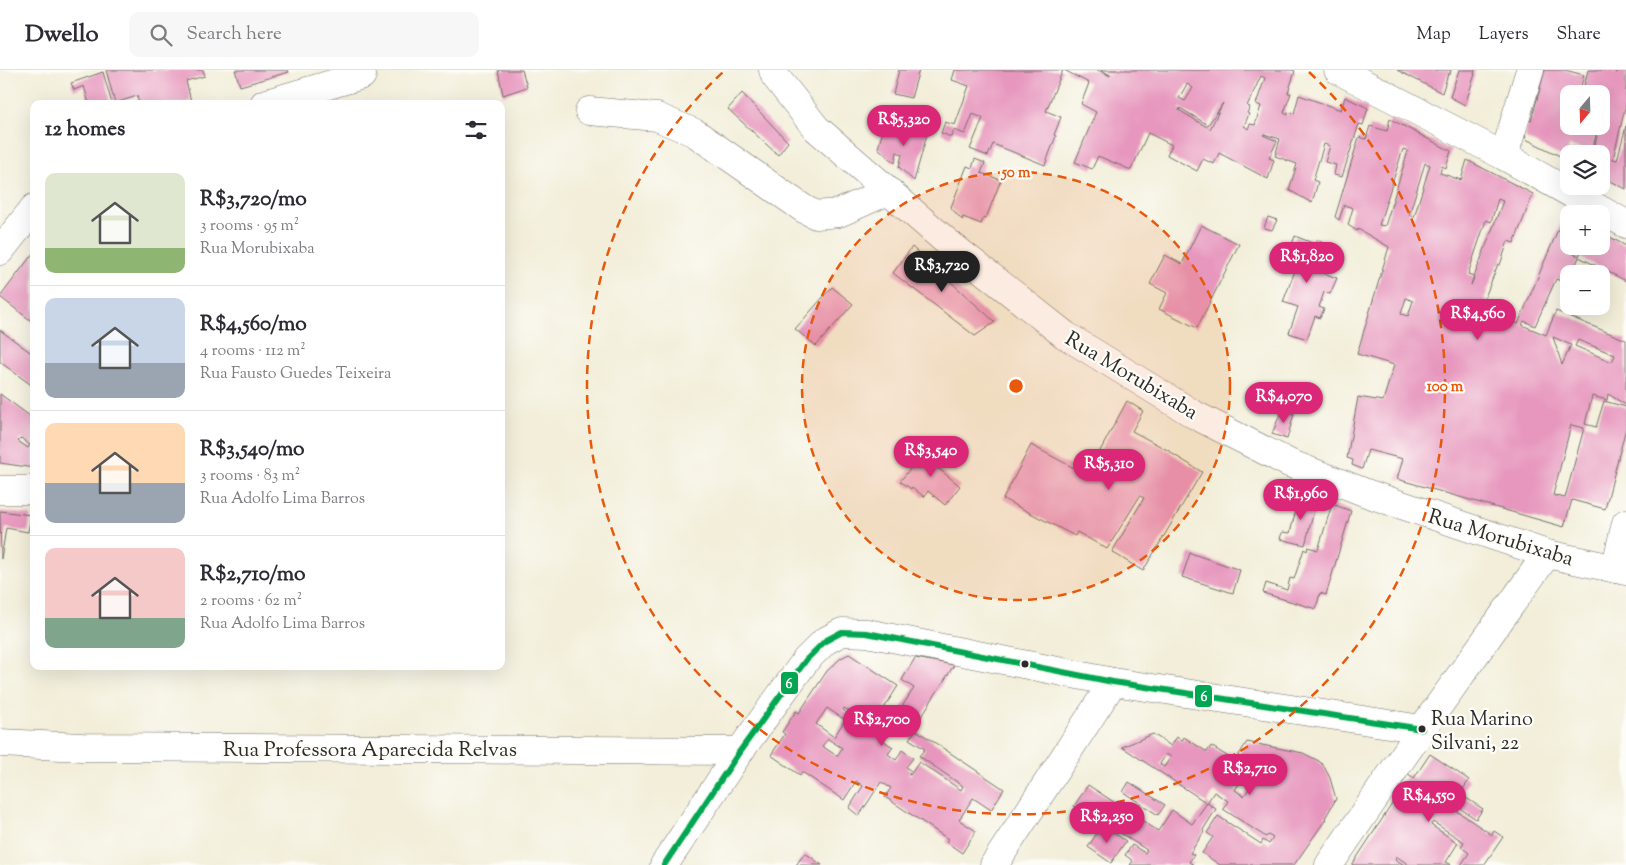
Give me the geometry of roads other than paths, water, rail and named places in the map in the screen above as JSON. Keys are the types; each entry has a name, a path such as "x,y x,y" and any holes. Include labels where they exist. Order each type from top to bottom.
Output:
{"street":[{"name":"Rua Morubixaba","path":"773,70 775,76 816,128 947,242 1065,335 1195,414 1289,463 1369,494 1547,554 1620,570"},
{"path":"1338,70 1504,156 1626,224"},
{"path":"1504,156 1530,70"},
{"path":"278,100 362,75"},
{"path":"590,111 657,117 695,133 804,210 816,215 839,213 888,191"},
{"path":"0,251 30,213"},
{"path":"0,490 30,490"},
{"path":"1620,570 1626,523"},
{"path":"1329,865 1422,729 1547,554"},
{"path":"664,865 740,751 806,660 824,640 842,632 867,634 1113,682 1422,729"},
{"path":"994,865 1113,682"},
{"name":"Rua Professora Aparecida Relvas","path":"0,743 82,748 740,751"}],"place":[{"name":"Rua Marino Silvani, 22","path":"1422,729"}]}
